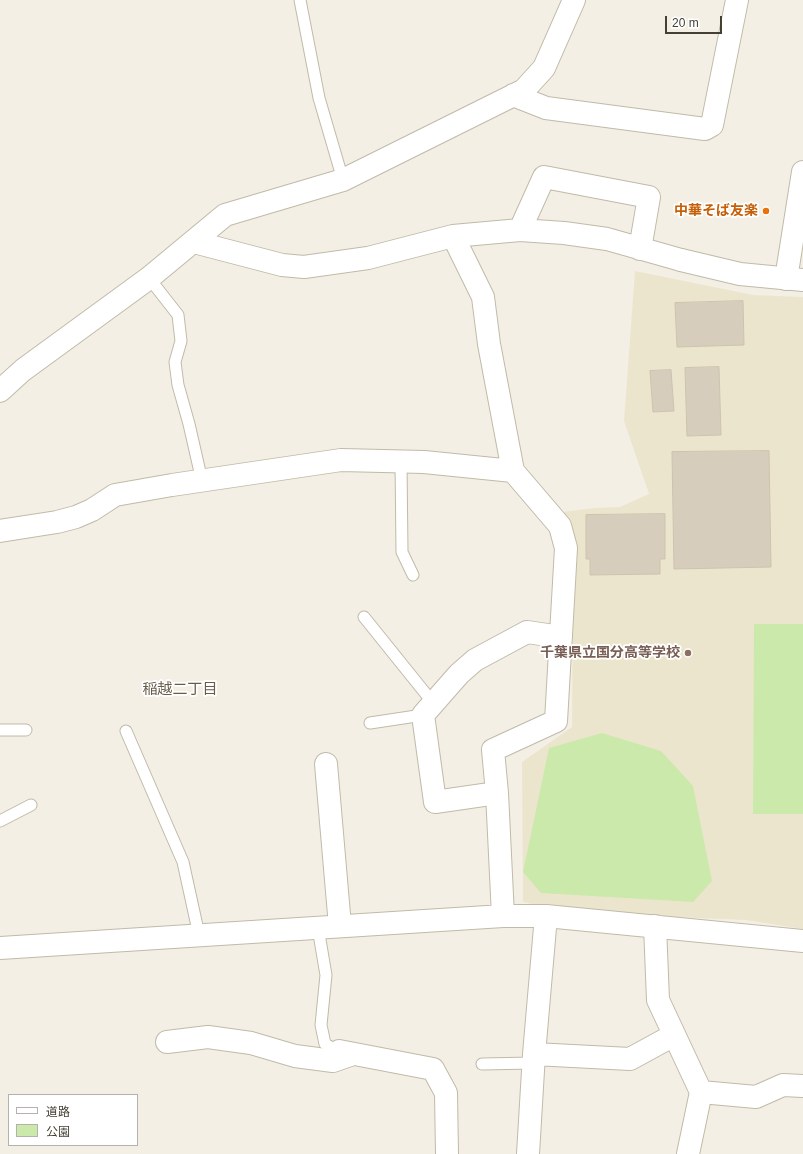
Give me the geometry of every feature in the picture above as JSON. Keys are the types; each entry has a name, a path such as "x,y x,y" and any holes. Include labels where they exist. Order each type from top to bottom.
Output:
{"street":[{"path":"0,391 23,370 149,278 225,215 343,180 531,85 544,68 574,0"},
{"path":"513,95 546,108 705,129 712,125 737,0"},
{"path":"194,242 282,265 304,267 368,258 453,236 520,230 564,232 607,239 681,260 740,274 795,280 803,172"},
{"path":"520,230 544,177 649,197 640,249"},
{"path":"453,236 483,297 513,470 560,526 566,548 556,721 493,750 497,793 503,916"},
{"path":"0,531 56,522 76,517 92,510 115,495 341,460 402,462 513,470"},
{"path":"497,793 435,802 428,709 459,674 475,660 505,643 527,632 561,637"},
{"path":"326,764 340,926"},
{"path":"0,948 503,916 546,916 803,941"},
{"path":"528,1154 533,1059 546,916"},
{"path":"655,926 658,1000 702,1092 688,1154"},
{"path":"533,1059 630,1059 674,1035"},
{"path":"167,1042 208,1037 251,1043 294,1056 333,1061 345,1052 434,1069 446,1093 447,1154"},
{"path":"702,1092 756,1097 783,1085 803,1086"}],"lane":[{"path":"300,0 319,98 343,180"},
{"path":"149,278 178,315 181,341 175,362 178,385 190,424 202,481"},
{"path":"402,462 402,552 413,575"},
{"path":"364,617 428,709 370,723"},
{"path":"0,730 26,730"},
{"path":"126,731 183,862 199,935"},
{"path":"0,821 31,805"},
{"path":"318,928 326,975 321,1025 325,1044 345,1052"},
{"path":"482,1064 533,1059"}],"shaded area":[{"name":"千葉県立国分高等学校","path":"635,271 753,295 803,297 803,929 746,920 575,913 523,902 522,762 572,727 573,579 555,513 594,508 620,507 649,494 624,421"}],"green space":[{"path":"754,624 803,624 803,814 753,814"},
{"path":"602,733 661,751 693,786 712,881 693,902 541,893 523,872 549,748"}],"building":[{"path":"743,301 744,345 677,347 675,303"},
{"path":"719,367 721,435 687,436 685,368"},
{"path":"671,370 674,411 653,412 650,371"},
{"path":"769,451 771,567 674,569 672,452"},
{"path":"665,514 665,559 660,559 660,574 590,575 590,559 586,559 586,515"}],"place":[{"name":"中華そば友楽","path":"766,211"},
{"name":"千葉県立国分高等学校","path":"688,653"}],"district":[{"name":"稲越二丁目","path":"180,690"}]}
